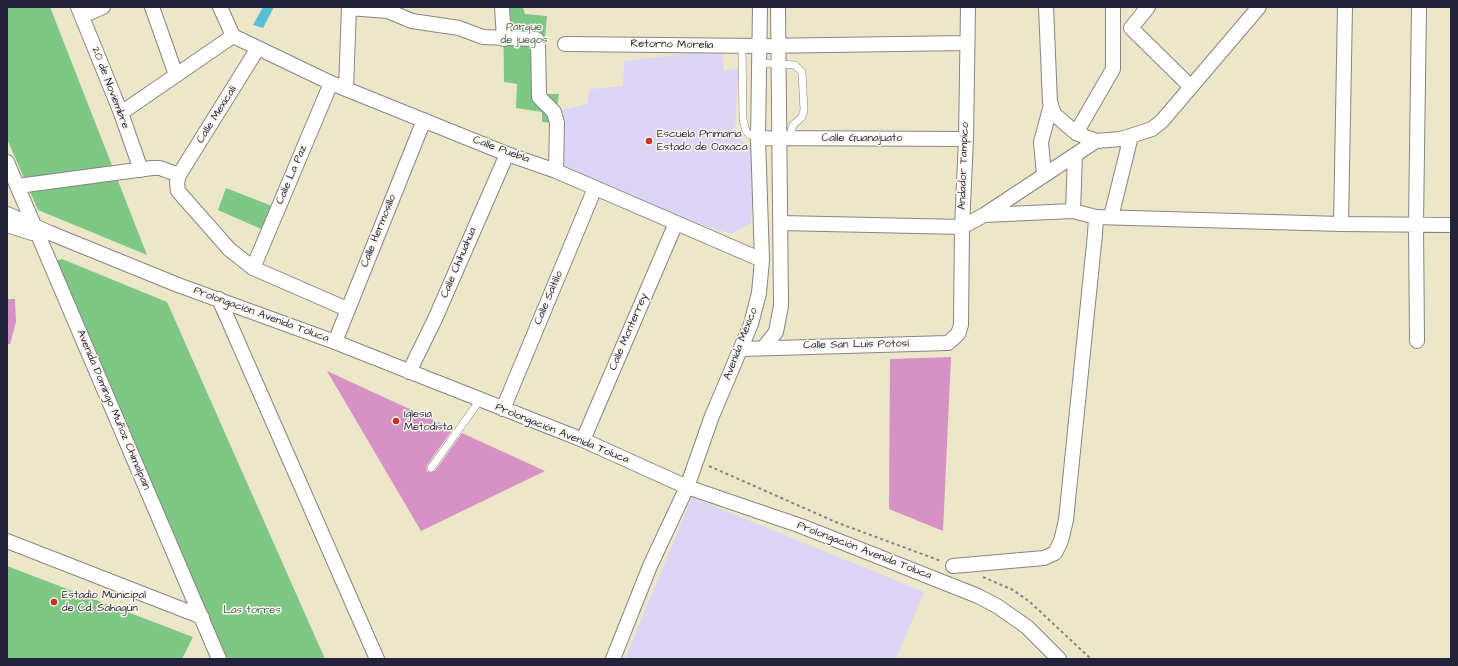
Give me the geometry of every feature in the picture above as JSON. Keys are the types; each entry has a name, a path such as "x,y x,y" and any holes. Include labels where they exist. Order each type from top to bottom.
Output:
{"street":[{"path":"80,11 103,7"},
{"path":"152,7 176,75"},
{"path":"121,113 176,75 245,41 220,7"},
{"path":"346,89 349,7 388,11 412,21 459,28 483,37 504,39 536,39 539,43 539,97 556,117 556,171"},
{"path":"502,7 504,39"},
{"name":"Avenida México","path":"613,659 650,566 687,487 712,416 751,324 759,292 762,260 758,138 760,7"},
{"name":"Avenida México","path":"764,347 776,332 781,306 780,223 784,139 778,63 778,7"},
{"name":"Andador Tampico","path":"961,325 968,7"},
{"path":"1046,7 1051,105 1054,114 1076,133 1096,141 1122,139 1152,129 1162,121 1259,7"},
{"path":"1076,133 1113,69 1113,7"},
{"path":"1148,7 1131,28 1191,87"},
{"path":"1341,224 1345,7"},
{"path":"1417,341 1416,224 1419,7"},
{"name":"20 de Noviembre","path":"80,11 121,113 141,170"},
{"name":"Calle Puebla","path":"245,41 346,89 507,154 556,171 762,260"},
{"name":"Calle Mexicali","path":"177,177 245,41"},
{"path":"779,45 967,43"},
{"name":"Retorno Morelia","path":"565,44 779,45"},
{"name":"Calle La Paz","path":"253,268 332,83"},
{"path":"1044,175 1041,142 1051,105"},
{"name":"Calle Hermosillo","path":"335,342 424,120"},
{"path":"1111,218 1131,136"},
{"name":"Calle Guanajuato","path":"758,138 966,139"},
{"path":"780,223 962,227 984,215 1096,141"},
{"name":"Calle Chihuahua","path":"409,372 435,319 507,154"},
{"path":"1073,211 1075,155"},
{"name":"Avenida Domingo Muñoz Chimalpain","path":"7,162 40,231 219,659"},
{"path":"18,186 160,168 177,177 178,191 228,249 253,268 347,309"},
{"name":"Calle Saltillo","path":"503,409 595,188"},
{"path":"984,215 1073,211 1096,217 1111,218 1341,224 1451,225"},
{"path":"7,214 40,231"},
{"path":"953,566 1044,558 1054,553 1061,541 1066,520 1096,217"},
{"name":"Calle Monterrey","path":"583,440 676,223"},
{"path":"7,225 40,231"},
{"name":"Prolongación Avenida Toluca","path":"40,231 178,285 220,298 335,342 583,440 687,487 800,526 978,596 997,606 1027,628 1060,659"},
{"path":"220,298 377,659"},
{"name":"Calle San Luis Potosí","path":"741,349 764,347 948,342 958,334 961,325"},
{"path":"7,541 202,617"}],"lane":[{"path":"742,46 743,119 746,131 750,135 758,138"},
{"path":"759,63 795,65 802,72 804,110 802,117 793,125 784,139"},
{"path":"431,468 480,400"}],"path":[{"name":"Prolongación Avenida Toluca","path":"696,461 838,523 953,566"},
{"path":"976,574 1013,590 1030,602 1090,659"}],"shaded area":[{"name":"Escuela Primaria Estado de Oaxaca","path":"722,49 724,71 738,69 735,135 752,148 753,194 751,223 731,234 545,176 559,130 561,110 587,104 590,89 623,86 624,61"},
{"path":"692,497 924,592 896,659 625,659"}],"green space":[{"path":"7,7 50,7 147,255 38,210 7,139"},
{"name":"Parque de juegos","path":"503,7 523,7 525,14 547,16 540,94 559,94 555,123 542,122 542,112 516,108 517,84 504,82"},
{"path":"226,188 272,206 261,229 218,210"},
{"name":"Las torres","path":"62,259 167,302 325,659 219,659 52,262"},
{"name":"Estadio Municipal de Cd. Sahagún","path":"7,566 193,637 182,659 7,659"}],"water":[{"path":"263,7 274,7 263,28 253,25"}],"building":[{"path":"7,299 15,299 16,322 10,344 7,344"},
{"path":"951,357 943,531 889,509 890,359"},
{"name":"Iglesia Metodista","path":"327,371 453,429 427,465 426,470 428,472 435,471 462,433 545,471 421,531"}],"place":[{"name":"Escuela Primaria Estado de Oaxaca","path":"649,141"},
{"name":"Iglesia Metodista","path":"396,421"},
{"name":"Estadio Municipal de Cd. Sahagún","path":"54,602"}]}
